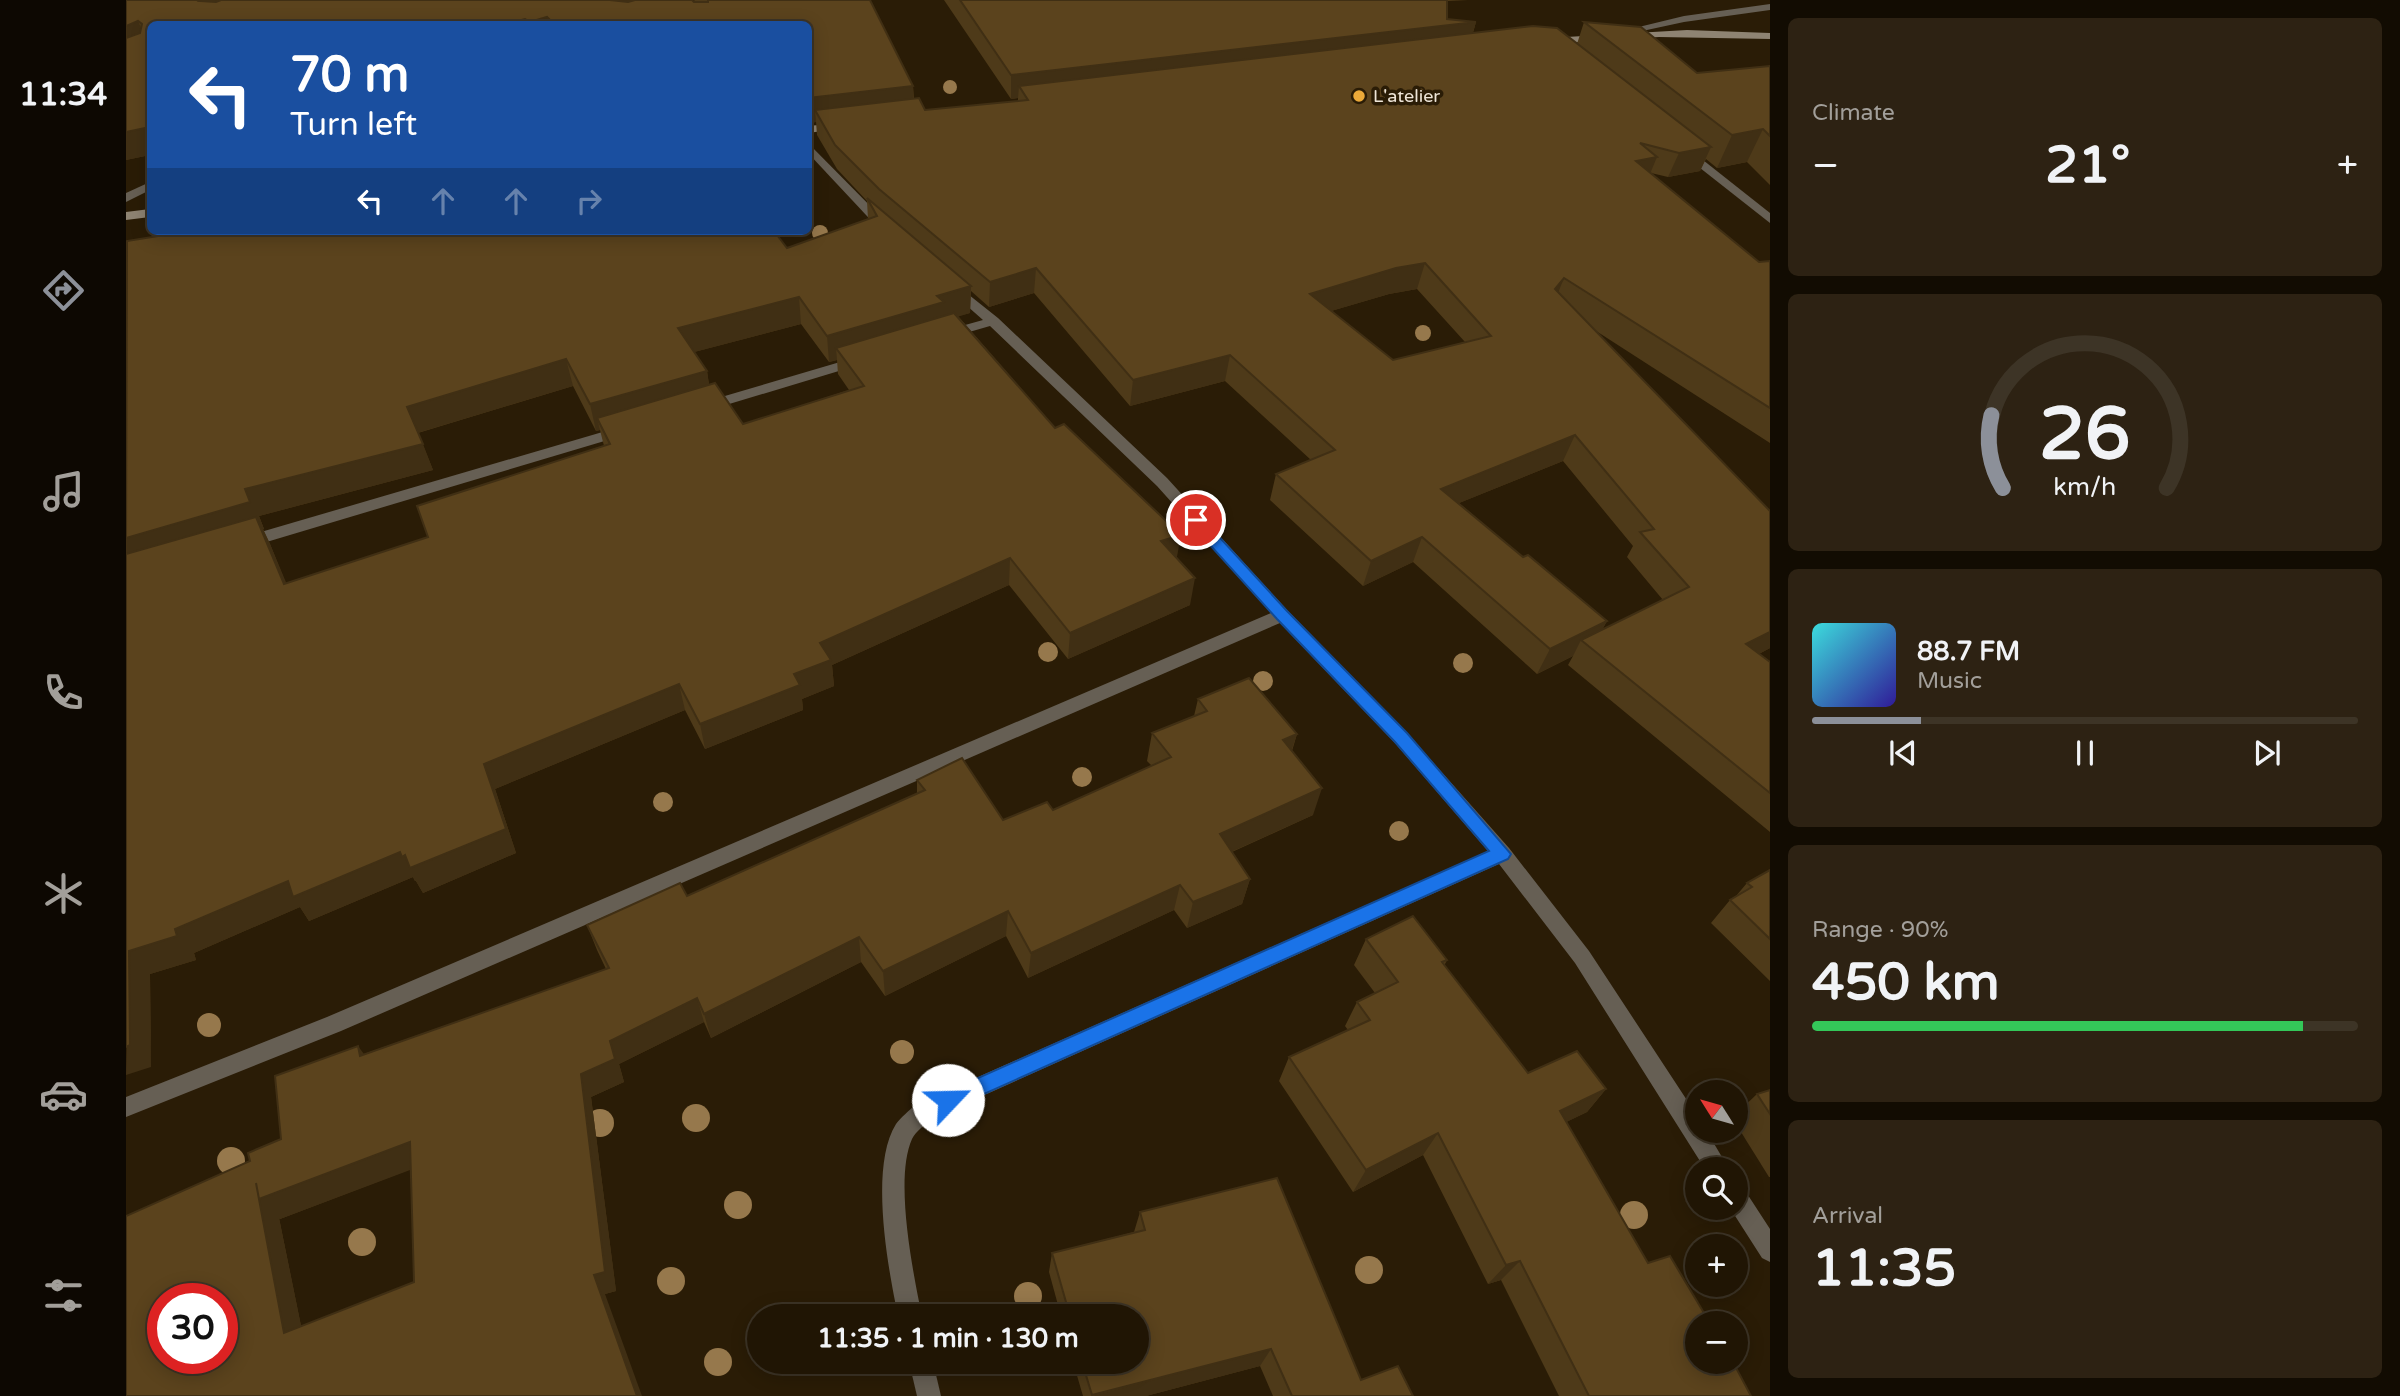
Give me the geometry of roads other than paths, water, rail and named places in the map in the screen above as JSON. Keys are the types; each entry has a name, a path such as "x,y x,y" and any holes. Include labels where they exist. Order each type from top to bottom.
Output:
{"main road":[{"path":"1532,43 1619,33 1714,32 1770,36"},
{"path":"812,130 849,125"},
{"path":"126,216 147,213"}],"street":[{"path":"1619,33 1684,19 1770,7"},
{"path":"1546,41 1557,50"},
{"path":"1674,143 1770,219"},
{"path":"812,151 839,182 894,236"},
{"path":"126,198 147,188"},
{"path":"944,279 993,321 1162,482 1282,615 1401,738 1502,854 1582,957 1710,1157"},
{"path":"927,341 993,321"},
{"path":"686,412 873,357"},
{"path":"233,547 633,428"},
{"path":"126,1107 334,1024 1282,615"},
{"path":"908,1304 903,1285 894,1177 902,1134 923,1112 1502,854"},
{"path":"1748,1216 1770,1250"},
{"path":"924,1374 929,1396"}],"place":[{"name":"L'atelier","path":"1359,96"}]}
